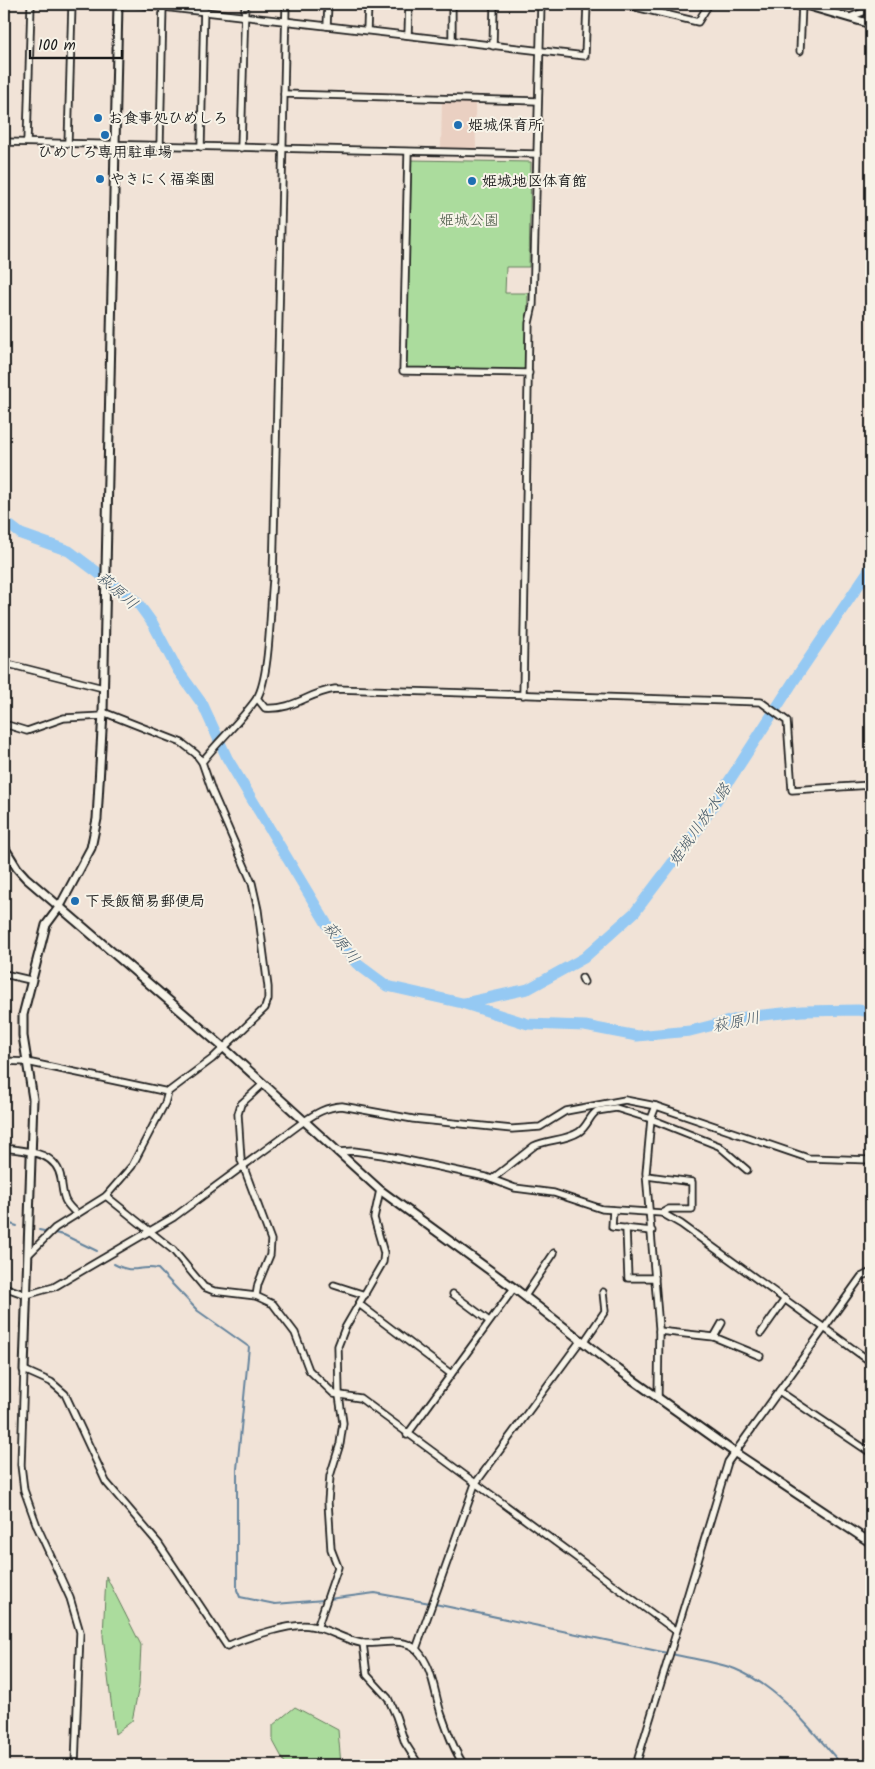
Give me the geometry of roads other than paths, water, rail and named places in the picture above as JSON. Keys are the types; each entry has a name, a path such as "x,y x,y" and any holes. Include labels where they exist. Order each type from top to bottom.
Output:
{"street":[{"path":"27,142 31,4"},
{"path":"68,143 72,4"},
{"path":"75,1765 80,1632 72,1605 36,1526 24,1490 21,1465 32,1152 32,1099 22,1020 30,980 46,925 60,906 85,861 94,837 97,819 103,714 118,4"},
{"path":"137,4 163,5 286,22 585,56 587,4"},
{"path":"201,147 204,4"},
{"path":"241,148 245,4"},
{"path":"204,760 255,699 263,680 273,580 286,4"},
{"path":"327,26 328,4"},
{"path":"367,30 368,4"},
{"path":"408,35 409,4"},
{"path":"452,4 452,40"},
{"path":"493,46 494,4"},
{"path":"522,695 529,323 533,306 541,4"},
{"path":"623,4 698,22 709,4"},
{"path":"800,51 802,4 871,24"},
{"path":"160,145 163,5"},
{"path":"850,17 871,9"},
{"path":"284,94 538,101"},
{"path":"4,142 537,154"},
{"path":"408,152 403,371 529,374"},
{"path":"4,663 103,688"},
{"path":"255,699 265,708 281,709 322,691 335,689 761,702 787,721 792,790 871,785"},
{"path":"4,724 26,731 64,718 103,714 182,743 204,760 212,791 252,883 258,910 268,987 268,999 264,1008 224,1048 168,1092 165,1103 132,1166 106,1196 55,1228 28,1255"},
{"path":"5,850 26,878 224,1048 303,1122 380,1190 734,1452 871,1543"},
{"path":"4,864 5,850"},
{"path":"4,974 30,980"},
{"path":"4,1061 27,1062 168,1092"},
{"path":"256,1296 258,1284 270,1255 271,1240 243,1167 238,1114 241,1104 263,1084"},
{"path":"4,1288 26,1295 54,1287 174,1217 319,1111 342,1106 413,1118 527,1128 540,1127 566,1111 626,1100 656,1106 808,1158 871,1160"},
{"path":"656,1106 651,1118 647,1176 659,1331 658,1397"},
{"path":"492,1179 534,1146 540,1143 559,1141 579,1132 588,1125 594,1113 603,1108 616,1108 651,1118 719,1146 747,1170"},
{"path":"4,1148 32,1152 48,1157 55,1164 61,1177 63,1197 76,1214"},
{"path":"337,1152 354,1151 383,1155 492,1179 515,1188 554,1194 581,1203 613,1210 662,1213 669,1209 692,1209 692,1182 647,1176"},
{"path":"317,1628 338,1567 331,1549 328,1496 330,1476 340,1444 343,1423 339,1394 338,1346 359,1304 379,1272 384,1257 374,1218 380,1190"},
{"path":"106,1196 173,1250 204,1288 256,1296 273,1304 295,1333 308,1370 328,1390 360,1398 407,1435 676,1631"},
{"path":"613,1210 612,1227 652,1231"},
{"path":"662,1213 681,1224 871,1362"},
{"path":"626,1228 628,1278 655,1278"},
{"path":"524,1296 554,1253"},
{"path":"636,1765 668,1656 734,1452 861,1277 871,1272"},
{"path":"334,1285 365,1295"},
{"path":"407,1435 514,1288"},
{"path":"416,1649 475,1484 605,1311 603,1292"},
{"path":"453,1294 490,1321"},
{"path":"761,1333 785,1300"},
{"path":"359,1304 451,1374"},
{"path":"714,1337 722,1323"},
{"path":"659,1331 714,1337 760,1356"},
{"path":"24,1370 51,1382 65,1394 106,1482 158,1544 227,1646 246,1638 304,1625 362,1643 395,1642 416,1649 432,1677 441,1712 459,1758 464,1765"},
{"path":"779,1390 871,1452"},
{"path":"362,1643 367,1676 388,1698 404,1743 419,1765"}],"waterway":[{"name":"萩原川","path":"4,521 21,534 69,551 137,602 153,624 177,669 203,705 227,758 328,926 356,963 387,986 462,1003 528,1024 585,1026 637,1036 690,1031 745,1017 802,1011 858,1010 871,1012"},
{"name":"姫城川放水路","path":"464,1003 528,989 584,958 635,912 698,829 795,679 871,567"},
{"path":"4,1222 17,1226"},
{"path":"39,1230 49,1232"},
{"path":"54,1233 64,1235 97,1251"},
{"path":"114,1264 127,1269 158,1269 198,1311 249,1347 237,1469 237,1590 240,1597 275,1604 324,1600"},
{"path":"329,1599 375,1593 430,1603"},
{"path":"435,1604 667,1653"},
{"path":"672,1654 735,1669 767,1687 794,1711 842,1765"}],"place":[{"name":"お食事処ひめしろ","path":"98,118"},
{"name":"姫城保育所","path":"458,125"},
{"name":"ひめしろ専用駐車場","path":"105,135"},
{"name":"やきにく福楽園","path":"100,179"},
{"name":"姫城地区体育館","path":"472,181"},
{"name":"下長飯簡易郵便局","path":"75,901"}],"park label":[{"name":"姫城公園","path":"469,220"}]}
